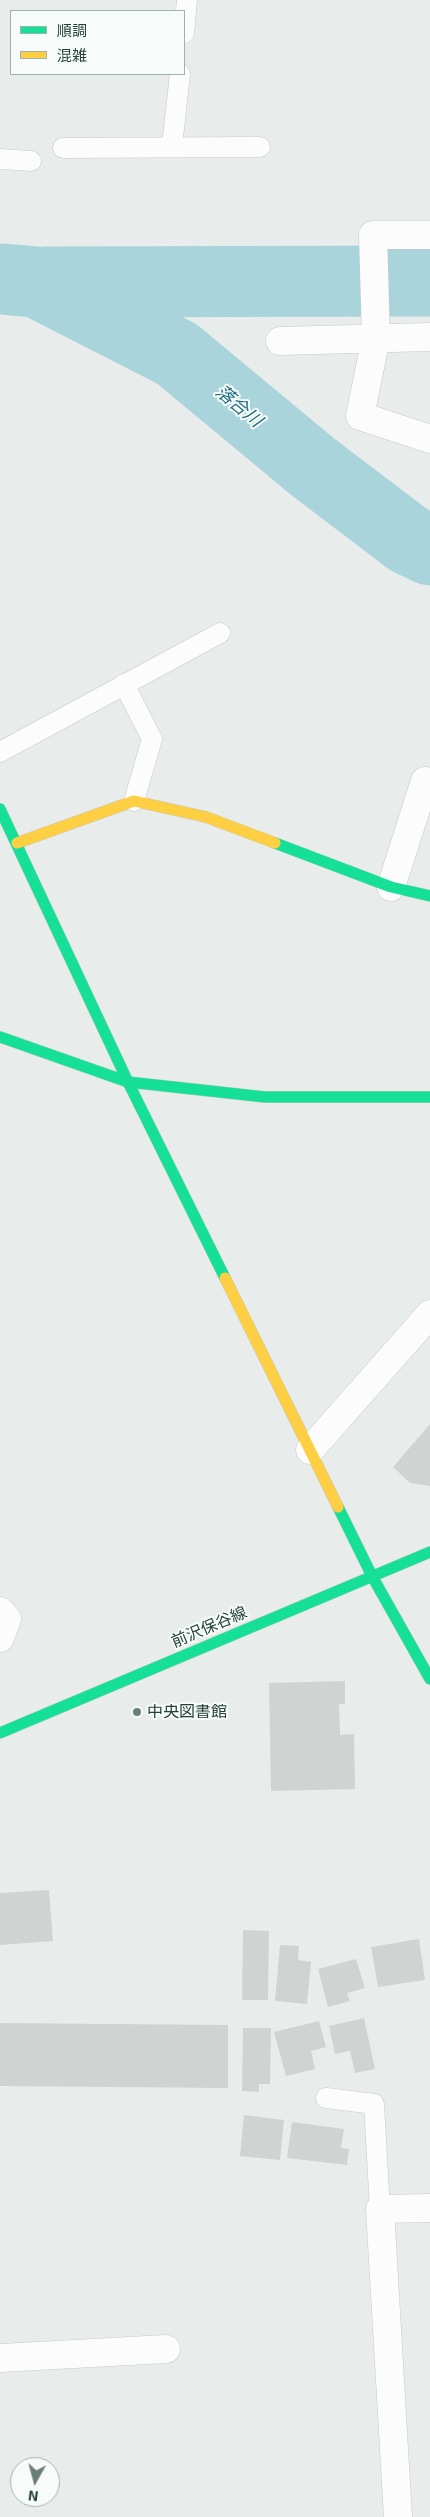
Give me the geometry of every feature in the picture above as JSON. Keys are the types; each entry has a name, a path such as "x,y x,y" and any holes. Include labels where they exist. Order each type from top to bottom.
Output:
{"street":[{"path":"430,235 373,236 376,338 360,416 430,438"},
{"path":"280,341 430,337"},
{"path":"392,887 425,781 430,782"},
{"path":"18,843 134,801 206,817 392,887 430,896"},
{"path":"0,810 18,843 128,1082 372,1576 430,1679"},
{"path":"0,1037 128,1082 265,1097 430,1097"},
{"path":"310,1450 430,1314"},
{"name":"前沢保谷線","path":"0,1732 430,1552"},
{"path":"0,1611 7,1619 0,1638"},
{"path":"398,2517 380,2209 430,2208"},
{"path":"0,2358 166,2349"}],"lane":[{"path":"185,22 187,0"},
{"path":"172,146 180,75"},
{"path":"63,148 260,146"},
{"path":"0,159 31,161"},
{"path":"0,752 220,633"},
{"path":"124,684 152,739 134,801"},
{"path":"326,2098 374,2104 380,2209"}],"building":[{"path":"430,1424 430,1486 410,1483 393,1467"},
{"path":"345,1681 345,1704 339,1704 340,1735 354,1734 355,1789 271,1791 269,1683"},
{"path":"49,1890 53,1941 0,1945 0,1893"},
{"path":"243,1930 269,1931 268,2000 242,2000"},
{"path":"419,1939 425,1980 378,1987 371,1947"},
{"path":"280,1945 299,1946 298,1960 311,1962 307,2004 275,2001"},
{"path":"356,1959 365,1988 347,1993 350,2001 328,2007 318,1969"},
{"path":"364,2018 375,2069 355,2073 350,2051 335,2054 329,2026"},
{"path":"319,2021 326,2047 311,2051 315,2069 286,2076 274,2032"},
{"path":"0,2023 228,2025 228,2088 0,2086"},
{"path":"243,2028 271,2028 270,2084 259,2084 259,2092 242,2091"},
{"path":"244,2115 284,2120 280,2160 240,2156"},
{"path":"292,2122 344,2129 341,2148 349,2149 347,2165 287,2158"}],"waterway":[{"name":"落合川","path":"0,279 36,282 177,354 313,467 409,540 430,550"},
{"name":"落合川","path":"45,282 430,281"}],"traffic: fast":[{"path":"0,809 128,1082 225,1278"},
{"path":"275,843 391,887 430,896"},
{"path":"0,1037 128,1082 265,1097 430,1097"},
{"path":"338,1507 372,1576 430,1679"},
{"path":"0,1733 430,1552"}],"traffic: slow":[{"path":"17,843 134,801 206,817 275,843"},
{"path":"225,1278 338,1507"}],"place":[{"name":"中央図書館","path":"137,1712"}]}
